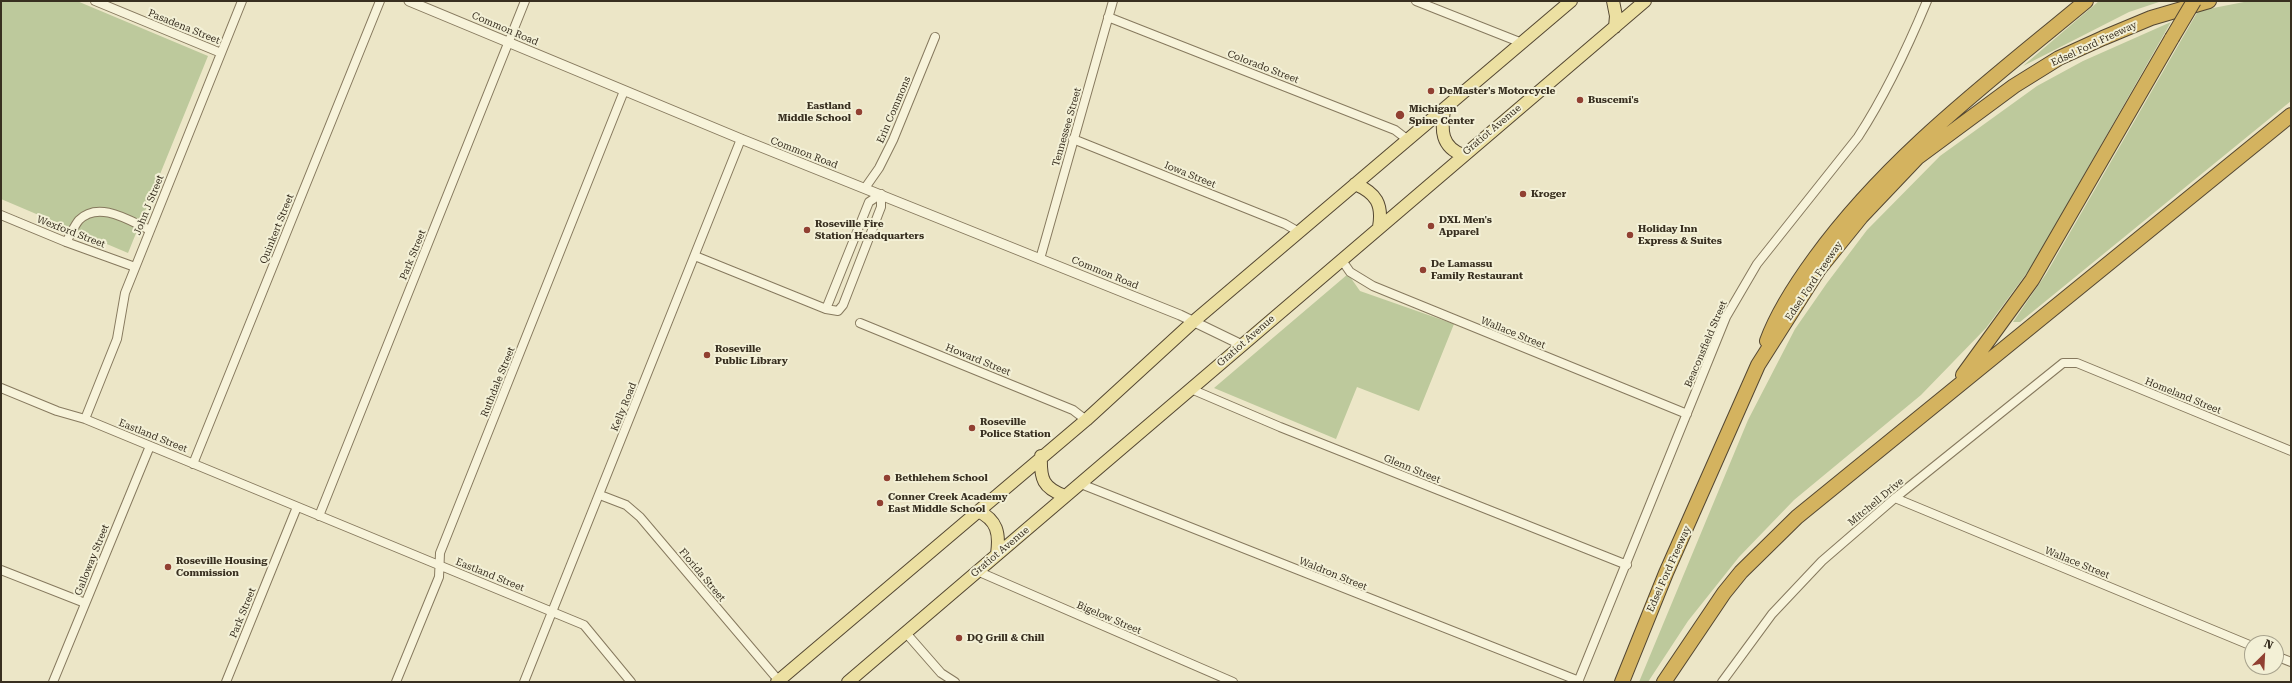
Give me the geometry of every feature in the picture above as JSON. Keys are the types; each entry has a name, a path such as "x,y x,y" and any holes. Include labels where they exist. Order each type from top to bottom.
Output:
{"highway":[{"path":"1758,365 1774,320 1807,268 1858,203 1923,138 2086,1"},
{"path":"1951,391 2032,280 2194,1"},
{"name":"Edsel Ford Freeway","path":"1622,682 1666,573 1758,365 1820,269 1840,243 1881,196 1918,157 2014,86 2059,58 2151,18 2208,1"},
{"path":"1664,682 1707,616 1741,572 1797,517 2291,115"}],"main road":[{"path":"778,682 1041,456 1086,420 1193,322 1571,1"},
{"path":"1613,1 1615,27"},
{"name":"Gratiot Avenue","path":"848,682 1065,496 1081,484 1341,259 1646,1"},
{"path":"1444,110 1442,126 1444,141 1452,150 1463,155"},
{"path":"1356,184 1366,189 1378,199 1381,216 1379,227"},
{"path":"1041,456 1041,468 1045,483 1050,489 1065,496"},
{"path":"978,511 992,519 996,525 999,542 997,554"}],"street":[{"name":"Pasadena Street","path":"95,1 222,53"},
{"name":"John J Street","path":"85,419 118,339 123,300 135,267 242,1"},
{"name":"Quinkert Street","path":"193,464 380,1"},
{"name":"Common Road","path":"409,1 741,140 881,194 1193,322 1242,345"},
{"name":"Park Street","path":"319,516 526,1"},
{"name":"Tennessee Street","path":"1040,259 1113,1"},
{"path":"1416,1 1522,43"},
{"name":"Beaconsfield Street","path":"1579,682 1726,317 1748,278 1872,116 1894,77 1927,1"},
{"name":"Colorado Street","path":"1108,17 1396,130 1408,140"},
{"name":"Erin Commons","path":"865,188 879,168 893,140 935,37"},
{"name":"Ruthdale Street","path":"396,682 439,577 440,553 624,91"},
{"name":"Iowa Street","path":"1073,139 1285,224 1299,232"},
{"name":"Kelly Road","path":"524,682 741,140"},
{"path":"695,256 826,309 838,311 842,305 881,207 881,194"},
{"path":"826,309 869,202 881,194"},
{"path":"66,242 79,220 88,215 103,212 113,213 150,230"},
{"name":"Wexford Street","path":"1,215 66,242 135,267"},
{"name":"Wallace Street","path":"1341,259 1350,272 1372,286 1687,414"},
{"name":"Howard Street","path":"860,323 1073,410 1086,420"},
{"name":"Homeland Street","path":"2068,362 2077,362 2291,451"},
{"name":"Mitchell Drive","path":"1723,682 1772,614 1822,561 1895,498 2059,366 2068,362"},
{"name":"Eastland Street","path":"1,388 57,411 85,419 584,625 631,682"},
{"name":"Glenn Street","path":"1191,389 1280,427 1627,564"},
{"name":"Galloway Street","path":"53,682 150,446"},
{"name":"Waldron Street","path":"1081,484 1579,682"},
{"name":"Florida Street","path":"600,495 626,505 640,517 778,682"},
{"name":"Wallace Street","path":"1895,498 2244,643"},
{"name":"Park Street","path":"226,682 297,507"},
{"path":"1,570 85,603"},
{"name":"Bigelow Street","path":"977,571 1233,682"},
{"path":"906,633 941,673 955,682"}],"green space":[{"path":"1,1 77,1 208,56 128,253 1,199"},
{"path":"2099,1 2162,1 2129,12 2023,66"},
{"path":"2249,1 2291,1 2291,101 2020,322 2013,322 2046,274 2198,11"},
{"path":"2171,22 2032,266 1986,328 1921,395 1794,500 1739,557 1688,621 1648,682 1639,682 1748,420 1795,329 1867,230 1940,156 2037,86 2083,61"},
{"path":"1348,274 1360,291 1454,324 1419,411 1357,387 1336,439 1214,388"}],"place":[{"name":"DeMaster's Motorcycle","path":"1431,91"},
{"name":"Buscemi's","path":"1580,100"},
{"name":"Eastland Middle School","path":"859,112"},
{"name":"Michigan Spine Center","path":"1400,115"},
{"name":"Kroger","path":"1523,194"},
{"name":"DXL Men's Apparel","path":"1431,226"},
{"name":"Roseville Fire Station Headquarters","path":"807,230"},
{"name":"Holiday Inn Express & Suites","path":"1630,235"},
{"name":"De Lamassu Family Restaurant","path":"1423,270"},
{"name":"Roseville Public Library","path":"707,355"},
{"name":"Roseville Police Station","path":"972,428"},
{"name":"Bethlehem School","path":"887,478"},
{"name":"Conner Creek Academy East Middle School","path":"880,503"},
{"name":"Roseville Housing Commission","path":"168,567"},
{"name":"DQ Grill & Chill","path":"959,638"}]}
